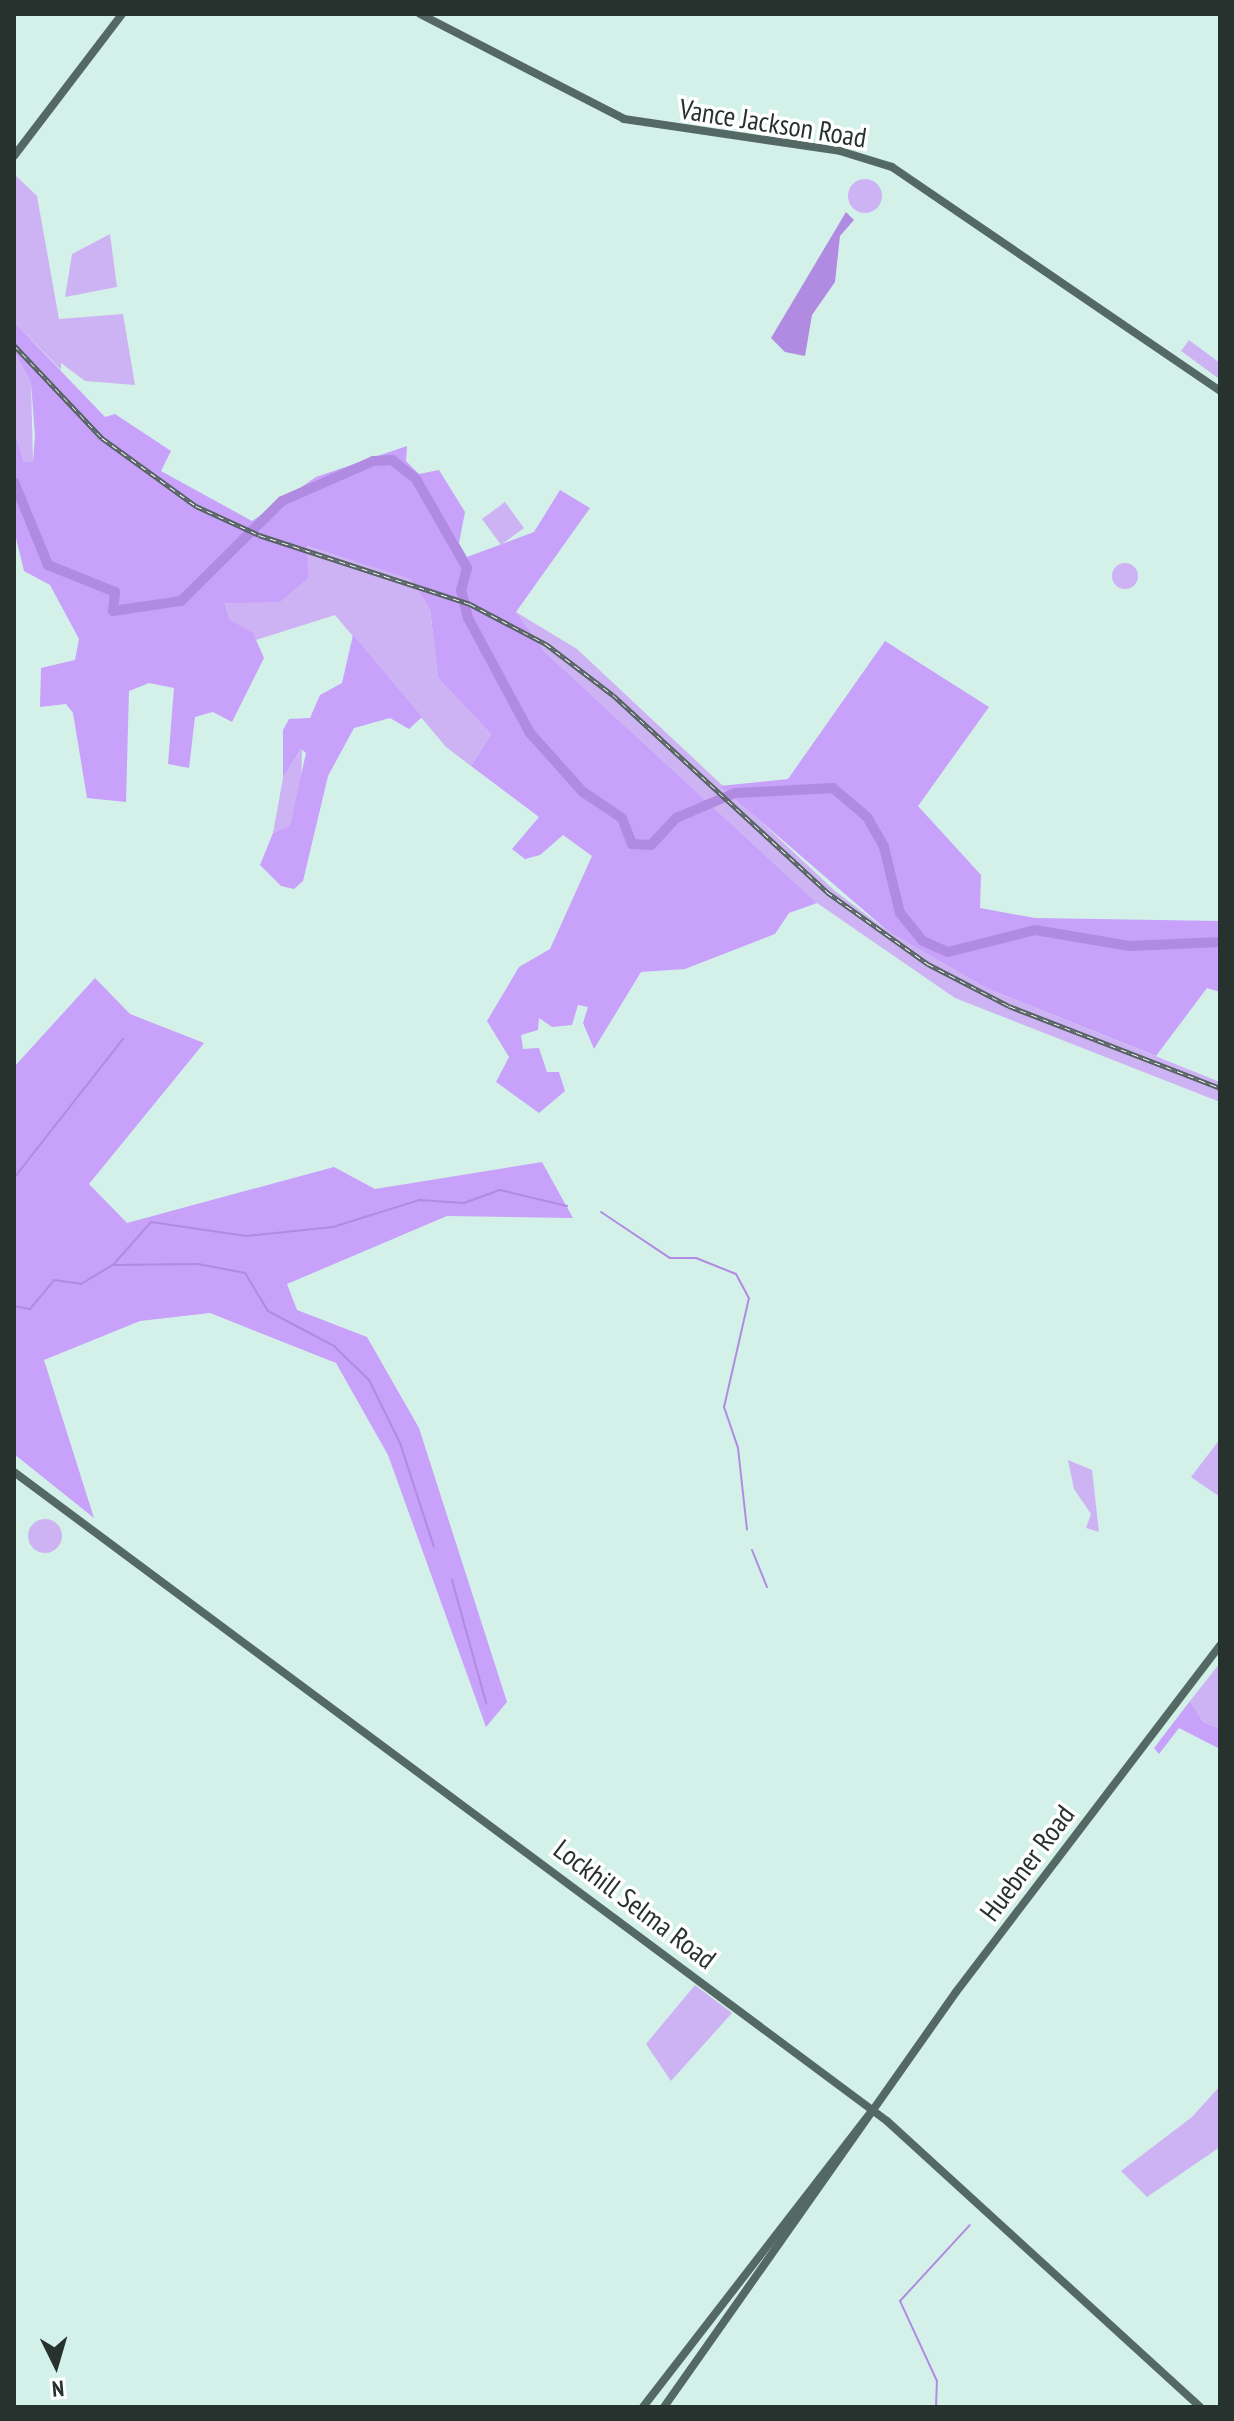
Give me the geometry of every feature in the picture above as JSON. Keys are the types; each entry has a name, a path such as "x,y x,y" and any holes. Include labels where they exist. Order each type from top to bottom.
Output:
{"main road":[{"path":"14,156 122,14"},
{"name":"Vance Jackson Road","path":"420,14 624,119 840,151 892,167 1220,391"},
{"name":"Lockhill Selma Road","path":"14,1472 873,2110 1200,2407"},
{"name":"Huebner Road","path":"643,2407 873,2110 1220,1645"},
{"name":"Huebner Road","path":"664,2407 873,2110"},
{"path":"660,2385 672,2395"}],"shaded area":[{"path":"14,174 37,196 59,319 123,314 135,385 85,381 61,363 61,370 14,322"},
{"path":"865,179 877,184 882,196 877,208 865,213 853,208 848,196 853,184"},
{"path":"846,212 854,220 840,236 835,282 812,315 805,356 785,352 771,338"},
{"path":"110,234 117,287 65,297 72,254"},
{"path":"14,322 105,417 115,414 171,451 161,471 252,521 316,477 407,446 406,461 419,474 439,470 465,512 459,543 467,557 534,532 560,490 590,508 516,612 546,653 817,903 789,913 775,934 685,969 641,972 594,1049 583,1023 588,1007 578,1005 572,1025 552,1027 539,1018 538,1030 521,1035 523,1049 539,1048 547,1072 559,1072 565,1091 539,1113 496,1082 509,1057 487,1021 519,967 550,949 592,856 563,835 540,855 525,859 512,849 539,817 471,766 491,734 438,678 430,609 411,579 307,546 308,578 280,602 225,603 230,620 253,633 264,658 232,722 213,712 195,717 189,768 168,764 174,688 149,683 129,691 126,802 87,798 73,713 66,704 40,707 41,668 75,660 79,639 50,585 24,571 14,530 14,429 24,462 33,462 35,436 31,383 14,351"},
{"path":"1189,340 1220,363 1218,378 1181,351"},
{"path":"14,351 31,383 33,462 24,462 14,429"},
{"path":"505,502 524,528 501,545 482,519"},
{"path":"306,546 411,578 430,609 438,678 491,734 471,766 446,747 335,615 256,640 230,620 225,602 280,601"},
{"path":"1125,563 1134,567 1138,576 1134,585 1125,589 1116,585 1112,576 1116,567"},
{"path":"516,612 577,649 835,891 889,932 986,988 1220,1082 1220,1102 955,998 817,903 546,653"},
{"path":"353,635 422,717 409,729 390,718 354,728 328,776 303,881 294,889 281,886 260,865 273,833 290,826 306,753 301,749 283,778 283,730 289,719 310,718 320,695 342,683"},
{"path":"885,641 989,707 918,806 981,875 980,908 1035,918 1220,921 1220,992 1207,988 1156,1056 986,988 889,932 720,786 788,779"},
{"path":"302,748 301,798 290,827 273,833 283,778"},
{"path":"95,978 130,1014 204,1043 89,1184 127,1223 334,1167 375,1189 542,1162 573,1218 447,1216 287,1284 297,1310 367,1337 419,1428 507,1702 486,1727 388,1455 336,1363 210,1313 140,1321 44,1360 94,1518 14,1454 14,1067"},
{"path":"1220,1439 1220,1497 1191,1477"},
{"path":"1068,1460 1092,1470 1099,1532 1086,1528 1091,1514 1074,1489"},
{"path":"45,1519 57,1524 62,1536 57,1548 45,1553 33,1548 28,1536 33,1524"},
{"path":"1220,1663 1220,1729 1203,1722 1190,1701"},
{"path":"1190,1701 1203,1722 1220,1729 1220,1749 1179,1728 1159,1754 1154,1748"},
{"path":"695,1985 732,2013 671,2081 646,2044"},
{"path":"1220,2086 1220,2147 1147,2197 1121,2171 1192,2117"}],"waterway":[{"path":"14,482 48,565 115,592 113,611 181,601 282,501 373,461 392,460 416,479 467,568 461,590 468,618 530,733 583,792 622,818 632,844 651,845 676,818 735,793 833,788 867,817 884,847 900,913 923,941 948,952 1035,930 1130,946 1220,942"},
{"path":"14,1178 123,1039"},
{"path":"14,1306 30,1309 54,1280 81,1284 113,1265 151,1222 246,1236 333,1227 419,1200 464,1203 500,1190 567,1206"},
{"path":"601,1212 670,1258 696,1258 736,1274 749,1298 724,1407 738,1448 747,1530"},
{"path":"114,1265 198,1264 245,1273 268,1311 334,1346 369,1380 400,1443 434,1547"},
{"path":"752,1550 767,1587"},
{"path":"452,1580 486,1703"},
{"path":"936,2407 937,2381 900,2301 970,2225"}],"railway":[{"path":"14,345 102,438 196,506 259,535 470,604 546,644 613,695 827,892 928,964 1009,1006 1220,1088"}]}
